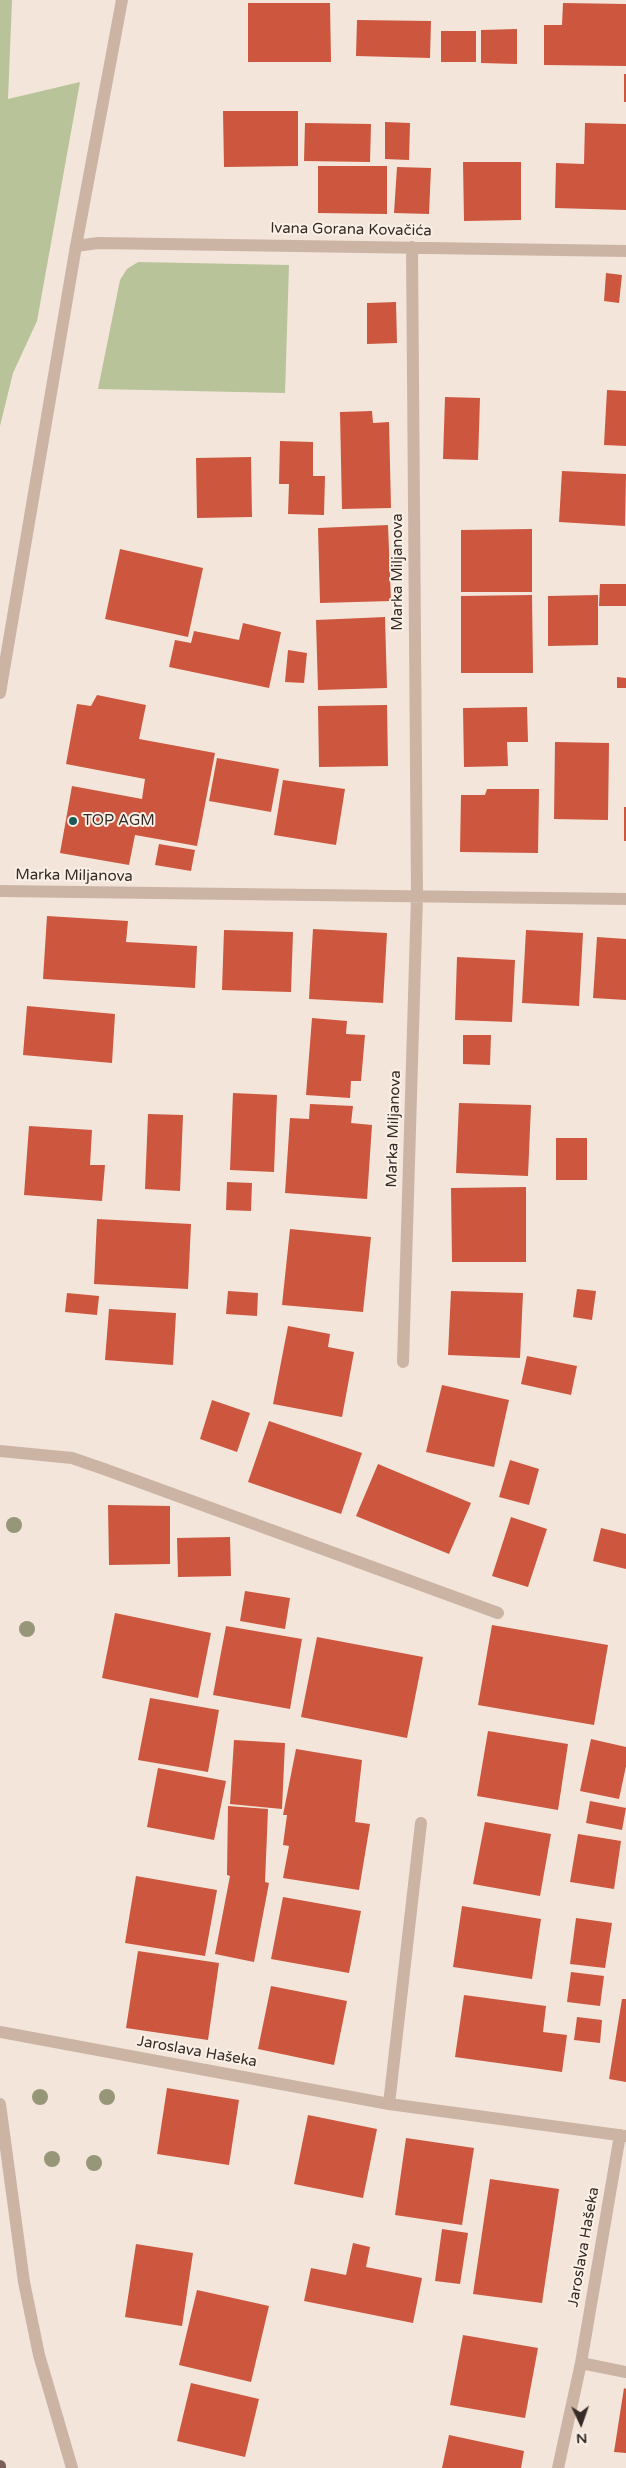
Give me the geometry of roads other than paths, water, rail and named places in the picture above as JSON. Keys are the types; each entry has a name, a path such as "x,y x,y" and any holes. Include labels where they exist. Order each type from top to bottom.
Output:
{"street":[{"path":"0,692 76,246 122,0"},
{"name":"Ivana Gorana Kovačića","path":"76,246 98,243 626,252"},
{"name":"Marka Miljanova","path":"404,1362 417,896 412,247"},
{"name":"Marka Miljanova","path":"0,891 626,899"},
{"path":"0,1451 72,1458 498,1612"},
{"path":"389,2104 420,1823"},
{"name":"Jaroslava Hašeka","path":"0,2032 389,2104 623,2136 581,2363 558,2468"},
{"path":"0,2104 24,2282 39,2355 72,2468"},
{"path":"581,2363 626,2372"}],"place":[{"name":"TOP AGM","path":"73,821"}]}
